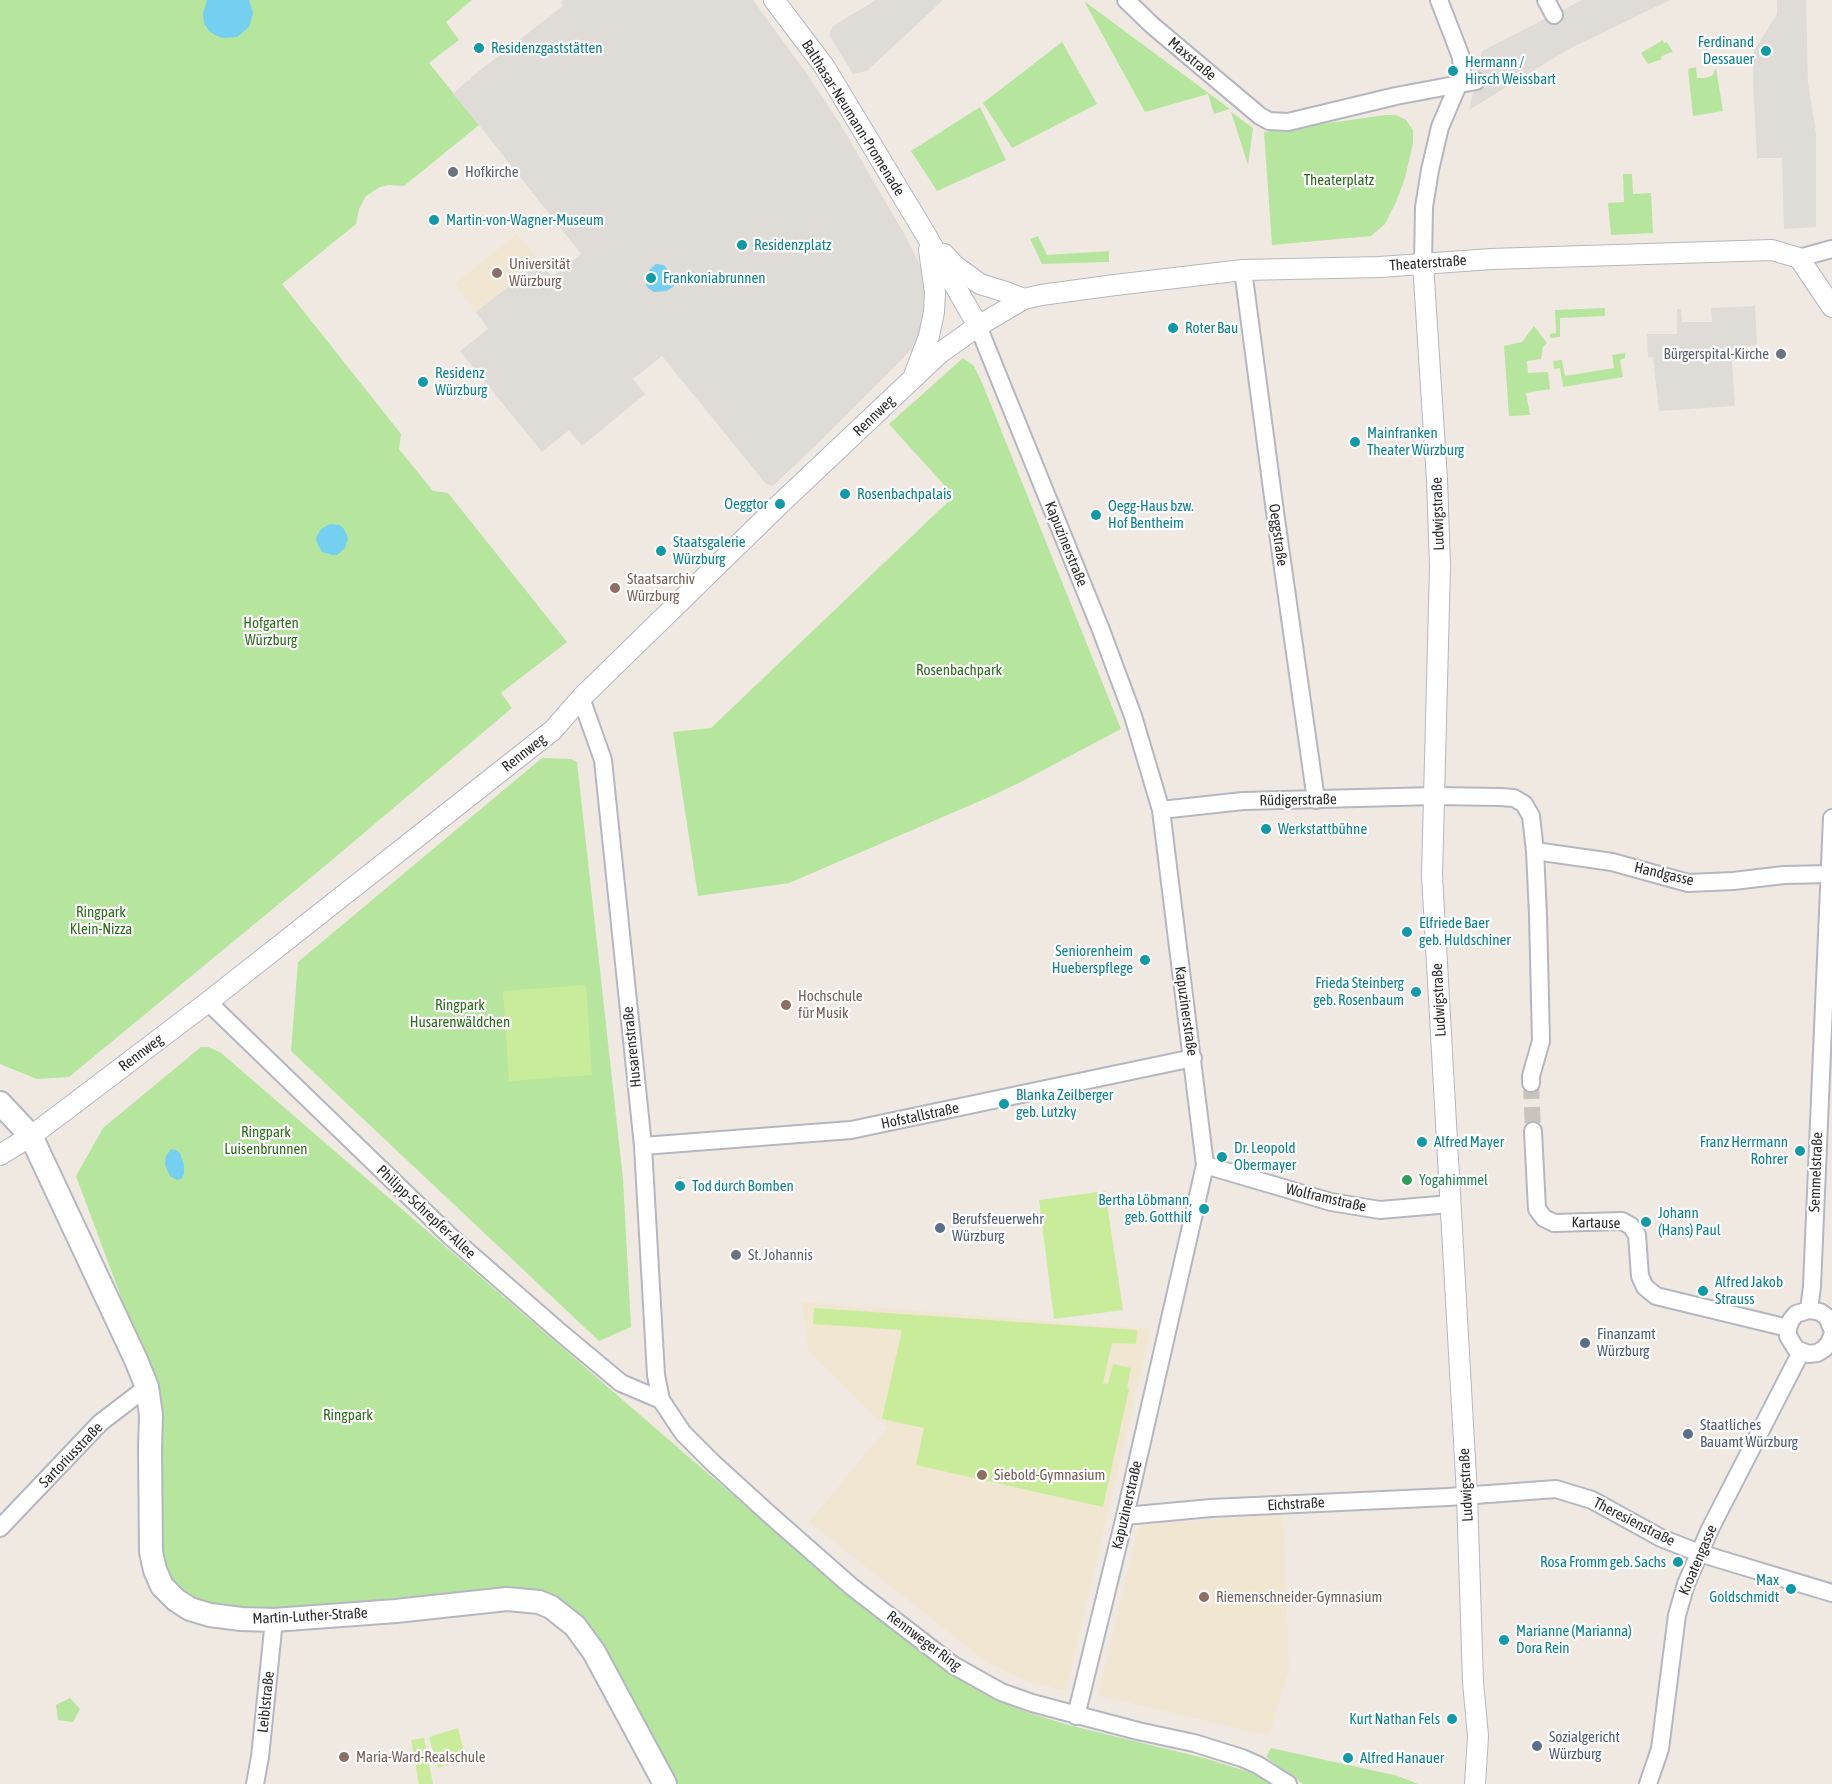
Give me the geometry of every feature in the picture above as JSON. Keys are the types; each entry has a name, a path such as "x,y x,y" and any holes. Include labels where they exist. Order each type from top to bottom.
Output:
{"main road":[{"name":"Martin-Luther-Straße","path":"0,1103 31,1136 147,1387 151,1414 151,1552 162,1586 176,1600 190,1609 200,1613 241,1619 274,1620 396,1611 507,1599 539,1602 551,1607 575,1626 594,1652 665,1784"}],"street":[{"name":"Balthasar-Neumann-Promenade","path":"774,0 824,66 928,238 978,326"},
{"name":"Maxstraße","path":"1126,0 1153,26 1260,116 1269,121 1288,122 1396,96 1458,85"},
{"path":"1424,264 1424,207 1430,170 1440,128 1462,72 1461,57 1439,0"},
{"path":"1546,0 1554,15"},
{"path":"1458,85 1476,81"},
{"name":"Balthasar-Neumann-Promenade","path":"913,379 929,336 934,312 935,292 928,238"},
{"name":"Theaterstraße","path":"928,238 954,265 980,284 1024,299"},
{"path":"1832,249 1799,258 1832,307"},
{"name":"Theaterstraße","path":"978,326 1024,299 1041,295 1243,270 1380,267 1491,259 1772,250 1799,258"},
{"name":"Ludwigstraße","path":"1424,264 1440,566 1432,875 1467,1495 1473,1682 1478,1736 1490,1784"},
{"name":"Oeggstraße","path":"1243,270 1316,800"},
{"name":"Rennweg","path":"0,1155 31,1136 208,1002 553,730 581,698 780,504 940,353 978,326"},
{"name":"Kapuzinerstraße","path":"978,326 1101,630 1129,705 1161,810 1205,1165 1125,1516 1076,1716"},
{"name":"Husarenstraße","path":"581,698 603,760 643,1146 656,1375 661,1400"},
{"path":"1435,796 1514,798 1524,804 1531,816 1535,851 1541,1041 1531,1083"},
{"name":"Rüdigerstraße","path":"1161,810 1243,801 1435,796"},
{"name":"Semmelstraße","path":"1809,1310 1812,1286 1832,818"},
{"name":"Handgasse","path":"1535,851 1611,862 1688,883 1733,881 1784,874 1830,874"},
{"name":"Philipp-Schrepfer-Allee","path":"208,1002 452,1237 561,1333 621,1383 661,1400"},
{"name":"Hofstallstraße","path":"643,1146 850,1130 1193,1058"},
{"name":"Kartause","path":"1533,1131 1537,1209 1544,1218 1554,1223 1622,1221 1631,1226 1637,1235 1640,1276 1645,1287 1656,1296 1790,1324"},
{"name":"Wolframstraße","path":"1205,1165 1331,1202 1380,1210 1450,1204"},
{"path":"1809,1310 1820,1312 1831,1330 1824,1349 1818,1353 1809,1354 1791,1344 1788,1336 1790,1324 1796,1314 1809,1310"},
{"name":"Kroatengasse","path":"1648,1784 1660,1749 1677,1615 1686,1584 1699,1553 1802,1352"},
{"name":"Sartoriusstraße","path":"0,1528 100,1423 147,1387"},
{"name":"Rennweger Ring","path":"661,1400 683,1433 761,1507 852,1587 953,1665 1001,1692 1032,1703 1076,1716 1194,1743 1242,1758 1258,1765 1287,1784"},
{"name":"Theresienstraße","path":"1467,1495 1556,1489 1592,1500 1661,1538 1699,1553 1832,1593"},
{"name":"Eichstraße","path":"1125,1516 1210,1508 1467,1495"},
{"name":"Leiblstraße","path":"255,1784 260,1757 274,1620"},
{"name":"Ludwigstraße","path":"1475,1784 1478,1736"}],"shaded area":[{"name":"Residenzplatz","path":"563,0 753,0 839,122 905,235 924,273 927,292 920,341 773,486 766,484 662,356 633,379 645,394 582,446 569,430 542,452 460,351 488,329 476,312 540,262 552,277 581,254 453,94 471,80 470,78 563,6 561,2"},
{"path":"876,0 943,0 867,71 853,74 829,35 833,26"},
{"path":"1582,0 1670,0 1567,50 1469,110 1482,51"},
{"path":"1777,0 1806,0 1808,82 1816,133 1816,227 1784,229 1782,158 1757,158 1753,81 1754,51 1777,14"},
{"name":"Universität Würzburg","path":"517,234 540,262 476,312 455,284"},
{"path":"1755,306 1757,345 1731,349 1735,406 1659,411 1653,357 1648,358 1647,334 1677,334 1677,309 1681,309 1682,322 1712,322 1711,308"},
{"name":"Siebold-Gymnasium","path":"802,1302 1151,1329 1066,1691 1028,1681 988,1663 809,1522 887,1428 809,1352"},
{"name":"Riemenschneider-Gymnasium","path":"1283,1514 1289,1669 1269,1736 1098,1695 1139,1525"}],"green space":[{"name":"Hofgarten Würzburg","path":"0,0 472,0 446,22 459,40 429,63 479,125 404,186 380,187 366,196 359,209 356,224 282,284 401,434 399,449 433,491 448,493 567,642 501,693 512,708 69,1077 37,1079 0,1064"},
{"path":"1084,1 1230,109 1214,114 1208,94 1145,112"},
{"path":"1663,40 1673,52 1648,64 1641,53"},
{"path":"1062,42 1097,104 1012,148 983,103"},
{"path":"1696,67 1697,78 1712,76 1716,68 1723,111 1693,116 1688,69"},
{"path":"980,107 1006,160 937,191 911,151"},
{"path":"1231,112 1253,128 1248,165"},
{"name":"Theaterplatz","path":"1396,115 1406,120 1413,130 1413,143 1405,178 1385,224 1371,236 1272,245 1264,132"},
{"path":"1623,174 1632,174 1633,194 1651,193 1653,233 1611,235 1608,203 1624,202"},
{"path":"1038,236 1047,255 1109,251 1109,262 1042,264 1030,239"},
{"path":"1605,308 1605,316 1560,318 1560,337 1550,338 1550,334 1556,333 1555,310"},
{"path":"1534,326 1547,343 1543,347 1541,359 1527,361 1528,373 1548,372 1550,389 1526,393 1530,415 1509,416 1504,346 1522,342"},
{"path":"1625,353 1625,358 1620,360 1623,377 1563,387 1560,368 1554,369 1553,361 1562,360 1565,376 1614,368 1612,355"},
{"name":"Rosenbachpark","path":"963,358 974,366 983,385 1121,729 987,798 789,883 698,896 673,732 711,728 954,496 889,424"},
{"name":"Ringpark Husarenwäldchen","path":"542,758 571,759 577,762 623,1179 631,1327 599,1341 291,1051 298,962"},
{"path":"586,985 592,1075 509,1081 503,991"},
{"name":"Ringpark","path":"201,1047 220,1052 830,1579 938,1665 997,1701 1029,1713 1072,1726 1204,1758 1255,1774 1272,1784 670,1784 551,1608 247,1614 194,1605 165,1582 160,1552 156,1391 76,1176 103,1128"},
{"path":"1105,1191 1123,1310 1054,1319 1039,1200"},
{"path":"814,1308 1137,1330 1136,1344 1112,1343 1103,1383 1108,1384 1113,1364 1131,1368 1127,1388 1129,1389 1103,1507 916,1465 924,1428 882,1419 902,1330 813,1324"},
{"path":"70,1698 80,1709 73,1722 58,1720 56,1705"},
{"path":"458,1728 466,1759 438,1768 429,1737"},
{"path":"424,1738 433,1784 419,1784 411,1740"},
{"path":"1271,1748 1398,1776 1418,1784 1303,1784 1266,1757"}],"water":[{"path":"207,0 249,0 253,13 249,27 237,37 222,38 215,35 204,23 203,14"},
{"name":"Frankoniabrunnen","path":"656,264 664,265 674,278 674,286 667,291 654,292 646,285 650,269"},
{"path":"330,524 340,525 348,538 345,548 337,555 322,552 317,543 316,538 321,529"},
{"path":"171,1149 180,1153 184,1165 184,1174 181,1179 177,1180 170,1176 165,1165 166,1156"}],"tunnel":[{"path":"1531,1083 1533,1131"}],"place":[{"name":"Residenzgaststätten","path":"479,48"},
{"name":"Ferdinand Dessauer","path":"1766,51"},
{"name":"Hermann / Hirsch Weissbart","path":"1453,71"},
{"name":"Hofkirche","path":"453,172"},
{"name":"Martin-von-Wagner-Museum","path":"434,220"},
{"name":"Residenzplatz","path":"742,245"},
{"name":"Universität Würzburg","path":"497,273"},
{"name":"Frankoniabrunnen","path":"651,278"},
{"name":"Roter Bau","path":"1173,328"},
{"name":"Bürgerspital-Kirche","path":"1781,354"},
{"name":"Residenz Würzburg","path":"423,382"},
{"name":"Mainfranken Theater Würzburg","path":"1355,442"},
{"name":"Rosenbachpalais","path":"845,494"},
{"name":"Oeggtor","path":"780,504"},
{"name":"Oegg-Haus bzw. Hof Bentheim","path":"1096,515"},
{"name":"Staatsgalerie Würzburg","path":"661,551"},
{"name":"Staatsarchiv Würzburg","path":"615,588"},
{"name":"Werkstattbühne","path":"1266,829"},
{"name":"Elfriede Baer geb. Huldschiner","path":"1407,932"},
{"name":"Seniorenheim Hueberspflege","path":"1145,960"},
{"name":"Frieda Steinberg geb. Rosenbaum","path":"1416,992"},
{"name":"Hochschule für Musik","path":"786,1005"},
{"name":"Blanka Zeilberger geb. Lutzky","path":"1004,1104"},
{"name":"Alfred Mayer","path":"1422,1142"},
{"name":"Franz Herrmann Rohrer","path":"1800,1151"},
{"name":"Dr. Leopold Obermayer","path":"1222,1157"},
{"name":"Yogahimmel","path":"1407,1180"},
{"name":"Tod durch Bomben","path":"680,1186"},
{"name":"Bertha Löbmann, geb. Gotthilf","path":"1204,1209"},
{"name":"Johann (Hans) Paul","path":"1646,1222"},
{"name":"Berufsfeuerwehr Würzburg","path":"940,1228"},
{"name":"St. Johannis","path":"736,1255"},
{"name":"Alfred Jakob Strauss","path":"1703,1291"},
{"name":"Finanzamt Würzburg","path":"1585,1343"},
{"name":"Staatliches Bauamt Würzburg","path":"1688,1434"},
{"name":"Siebold-Gymnasium","path":"982,1475"},
{"name":"Rosa Fromm geb. Sachs","path":"1678,1562"},
{"name":"Max Goldschmidt","path":"1791,1589"},
{"name":"Riemenschneider-Gymnasium","path":"1204,1597"},
{"name":"Marianne (Marianna) Dora Rein","path":"1504,1640"},
{"name":"Kurt Nathan Fels","path":"1452,1719"},
{"name":"Sozialgericht Würzburg","path":"1537,1746"},
{"name":"Maria-Ward-Realschule","path":"344,1757"},
{"name":"Alfred Hanauer","path":"1348,1758"}],"park label":[{"name":"Ringpark Klein-Nizza","path":"101,920"},
{"name":"Ringpark Luisenbrunnen","path":"266,1140"}]}
